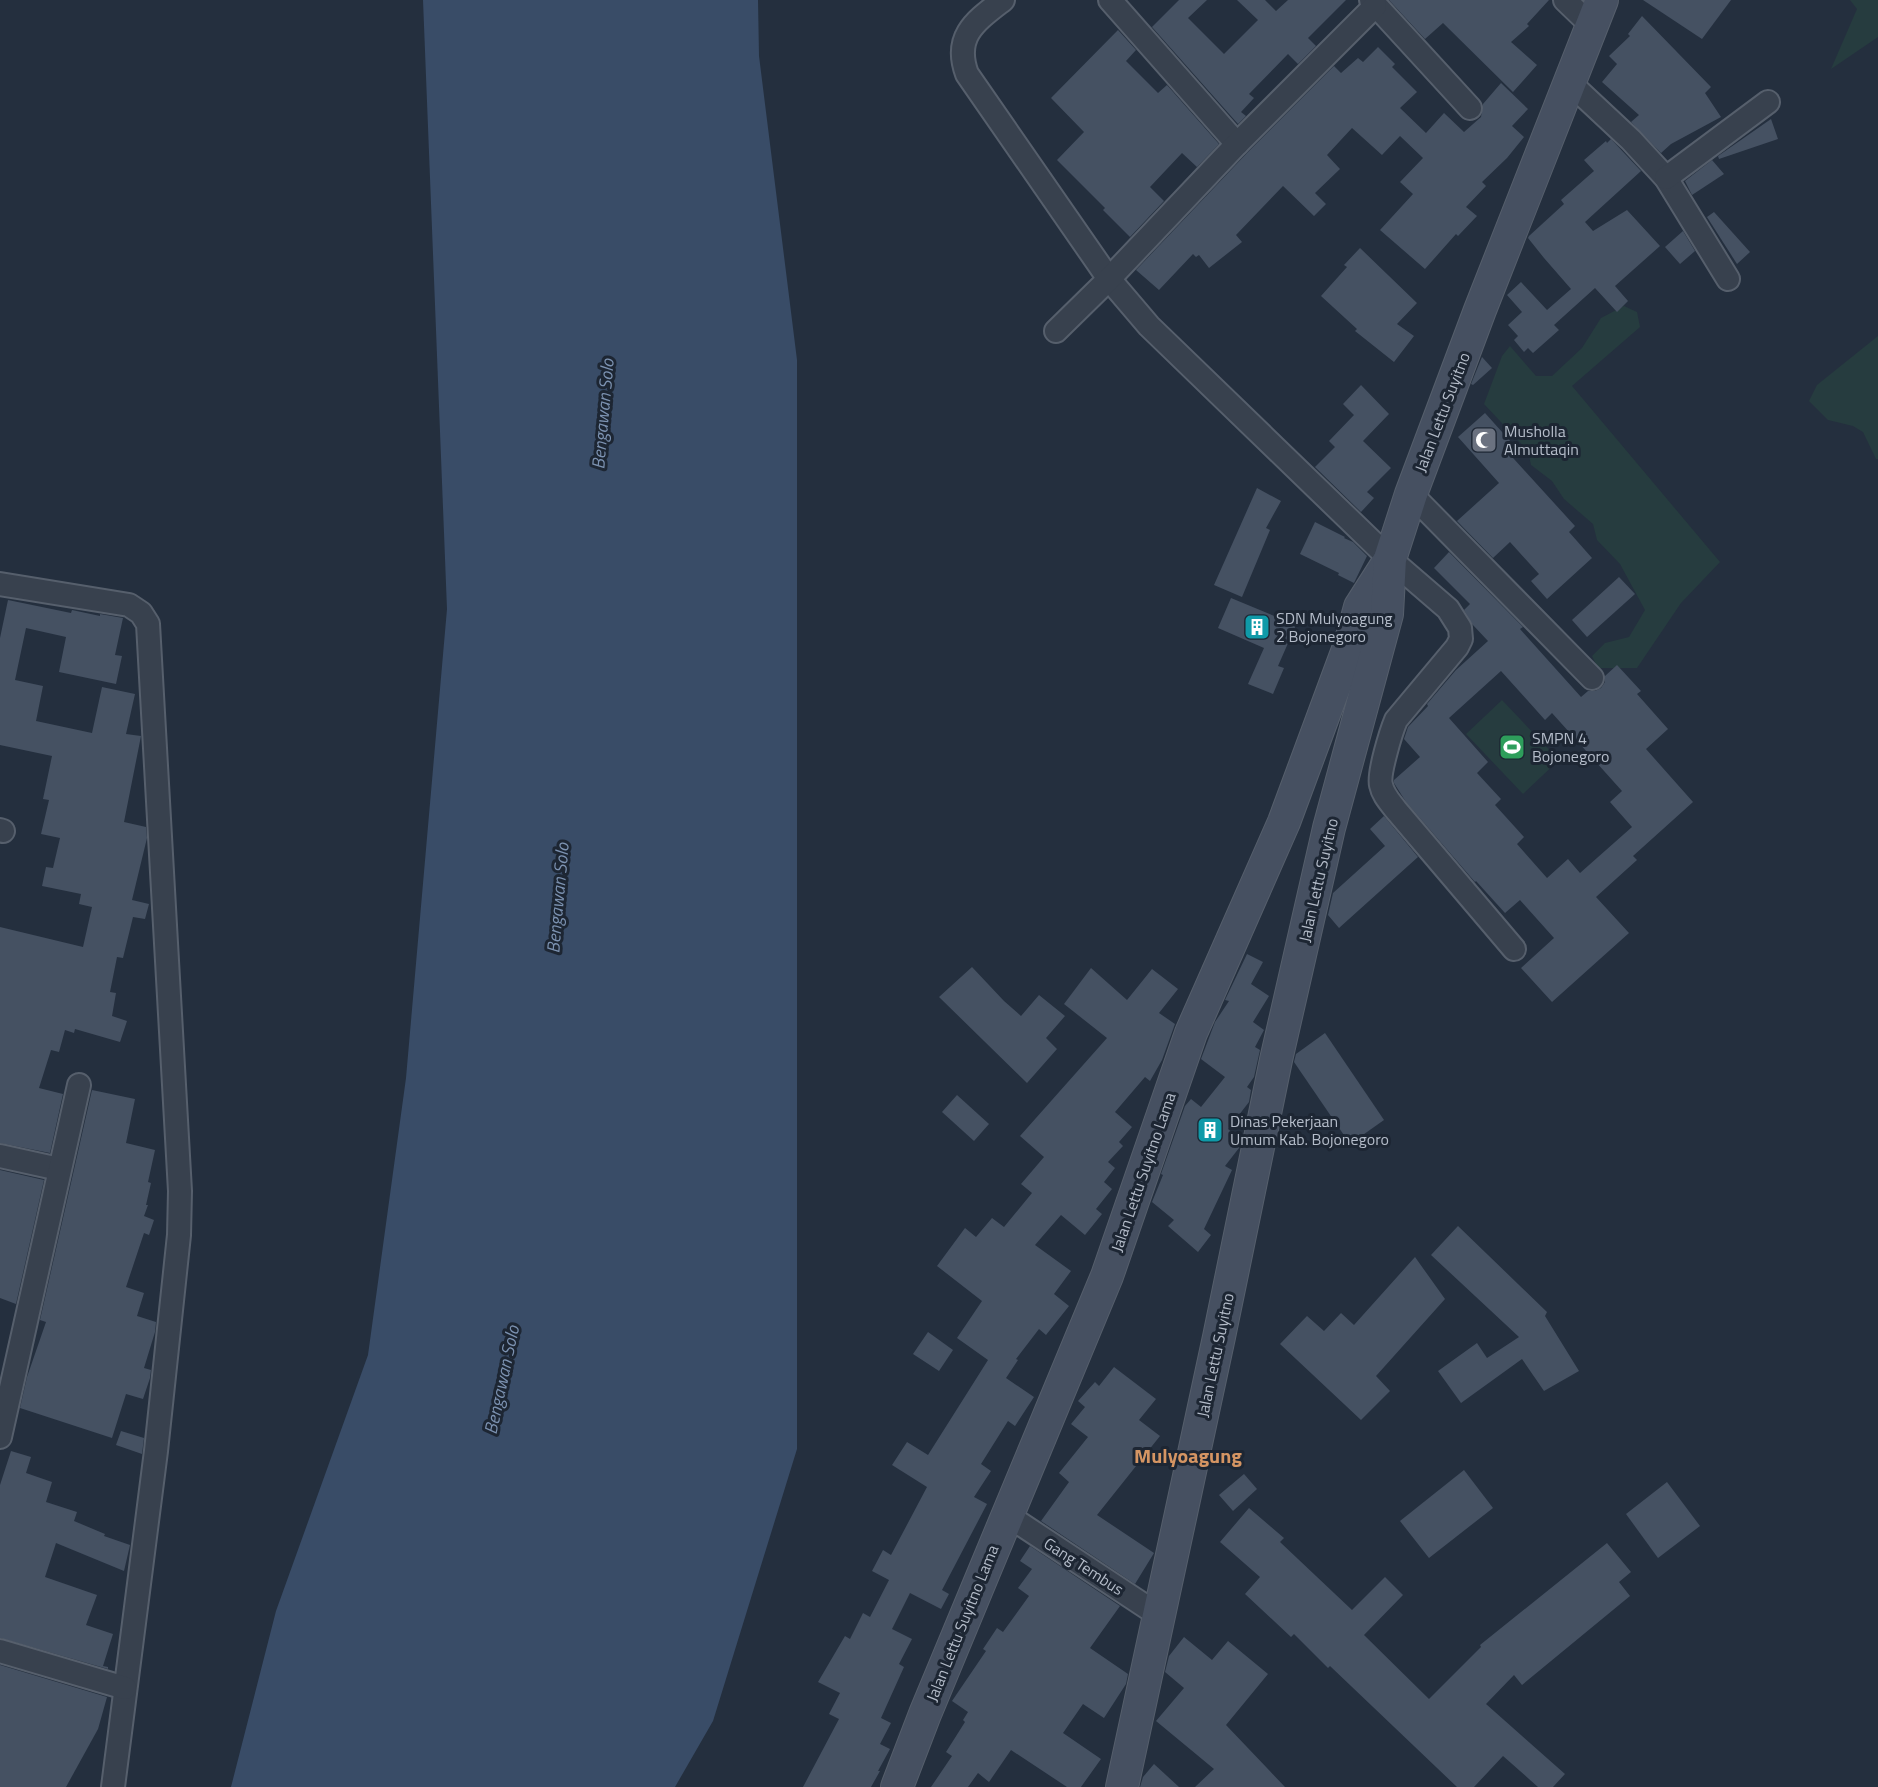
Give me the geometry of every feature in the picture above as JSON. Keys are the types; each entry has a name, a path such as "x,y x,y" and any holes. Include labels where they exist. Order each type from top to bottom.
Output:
{"main road":[{"name":"Jalan Lettu Suyitno","path":"1122,1787 1276,1060 1329,828 1387,614 1390,560 1411,494 1480,310 1597,13"},
{"name":"Jalan Lettu Suyitno Lama","path":"897,1787 1110,1269 1191,1033 1284,822 1350,644 1360,607 1390,560"},
{"path":"1284,822 1294,814 1301,812 1311,814 1329,828"}],"street":[{"path":"1003,0 967,33 962,48 967,74 1109,279 1149,326 1390,560 1448,609 1458,623 1461,639 1450,657 1396,720 1390,734 1380,782 1383,793 1396,810 1514,949"},
{"path":"1110,0 1237,144"},
{"path":"1565,0 1597,13"},
{"path":"1056,331 1109,279 1373,3 1470,108"},
{"path":"1570,83 1631,140 1666,178 1728,279"},
{"path":"1666,178 1768,102"},
{"path":"1411,494 1592,678"},
{"path":"0,584 129,605 141,613 148,624 165,902 180,1212 157,1440 113,1787"},
{"path":"0,1437 79,1085"},
{"path":"0,1156 59,1168"},
{"name":"Gang Tembus","path":"1007,1515 1160,1616"},
{"path":"0,1650 125,1688"}],"green space":[{"path":"1850,0 1878,0 1878,37 1831,69 1857,9"},
{"path":"1624,306 1637,312 1640,327 1572,386 1720,562 1681,603 1637,668 1598,668 1592,656 1605,643 1629,637 1645,610 1620,564 1597,540 1593,524 1564,499 1552,481 1531,465 1528,451 1484,404 1502,356 1510,346 1536,376 1552,376 1582,348 1601,318"},
{"path":"1878,336 1878,459 1876,459 1863,432 1853,426 1828,420 1809,401 1817,385"},
{"name":"SMPN 4 Bojonegoro","path":"1502,700 1559,760 1523,794 1466,734"}],"water":[{"name":"Bengawan Solo","path":"423,0 758,0 759,56 797,360 797,1449 713,1721 675,1787 231,1787 276,1611 368,1355 406,1078 447,609"}],"building":[{"path":"1179,0 1207,0 1188,18 1224,54 1258,20 1237,0 1265,0 1276,11 1288,0 1346,0 1308,38 1316,46 1298,64 1288,54 1249,94 1254,98 1241,112 1246,116 1238,124 1152,27"},
{"path":"1389,0 1549,0 1527,24 1529,26 1511,42 1537,65 1513,92 1443,23 1425,39"},
{"path":"1643,0 1731,0 1702,39"},
{"path":"1642,16 1711,87 1705,93 1721,117 1671,144 1661,153 1631,122 1639,115 1602,82 1617,64 1609,56 1630,36 1628,34"},
{"path":"1118,30 1136,50 1126,61 1158,93 1167,85 1219,144 1197,167 1182,153 1150,187 1164,201 1130,237 1103,210 1105,208 1057,160 1084,132 1051,98"},
{"path":"1378,47 1395,64 1392,67 1417,92 1400,108 1426,133 1444,113 1464,132 1481,117 1483,104 1501,83 1528,109 1512,126 1524,137 1507,158 1482,182 1486,186 1466,207 1477,216 1458,236 1456,234 1425,269 1380,230 1413,194 1400,182 1423,158 1400,136 1382,155 1352,128 1327,155 1340,169 1315,193 1326,204 1314,216 1283,186 1236,235 1242,242 1209,268 1199,255 1196,257 1193,254 1159,290 1136,270 1247,153 1334,66 1341,73 1358,58 1363,62"},
{"path":"1771,119 1778,139 1719,159 1718,156"},
{"path":"1611,139 1641,171 1585,222 1593,231 1627,210 1660,246 1615,286 1628,301 1617,312 1595,288 1554,325 1559,330 1533,353 1528,348 1524,352 1514,340 1518,336 1508,325 1522,312 1507,295 1521,282 1547,310 1571,289 1528,238 1564,204 1561,200 1594,171 1584,160"},
{"path":"1712,160 1724,174 1692,195 1685,181"},
{"path":"1714,212 1750,252 1737,264 1707,217"},
{"path":"1683,231 1695,251 1680,264 1665,247"},
{"path":"1360,248 1417,303 1397,324 1414,336 1394,362 1355,331 1357,329 1321,296 1347,267 1344,265"},
{"path":"1482,357 1492,368 1473,385 1471,384"},
{"path":"1361,385 1389,414 1363,441 1391,468 1367,492 1374,498 1361,512 1315,467 1335,447 1329,441 1354,415 1343,404"},
{"path":"1485,413 1511,442 1504,448 1575,526 1569,532 1592,558 1547,599 1531,581 1539,574 1510,542 1493,558 1457,521 1499,483 1458,437"},
{"name":"SDN Mulyoagung 2 Bojonegoro","path":"1257,488 1281,501 1266,528 1270,530 1242,597 1214,585"},
{"path":"1315,522 1353,542 1367,556 1354,583 1300,554"},
{"path":"1449,552 1523,627 1520,629 1581,697 1588,691 1601,688 1605,682 1605,676 1617,665 1641,691 1637,694 1668,729 1646,749 1693,802 1633,856 1637,860 1596,897 1629,933 1552,1002 1521,968 1554,938 1520,900 1505,913 1406,802 1394,783 1394,780 1420,757 1404,739 1408,727 1456,670 1488,641 1472,624 1464,610 1470,604 1434,568","holes":["1501,671 1545,720 1552,713 1622,791 1610,802 1632,827 1580,873 1568,859 1547,878 1517,844 1524,837 1495,805 1501,799 1477,773 1488,762 1449,718"]},
{"path":"1619,577 1635,594 1587,637 1572,620"},
{"name":"SDN Mulyoagung 2 Bojonegoro","path":"1231,598 1296,625 1278,666 1284,668 1273,694 1248,684 1264,648 1218,628"},
{"path":"8,600 71,613 72,610 123,618 115,655 122,656 116,684 59,672 66,637 26,628 15,680 43,686 36,721 92,733 102,687 135,694 126,734 141,736 124,822 146,827 147,838 132,900 149,904 145,919 133,917 123,958 117,957 110,992 116,993 112,1016 127,1021 120,1042 75,1029 74,1033 65,1030 59,1052 51,1050 39,1088 63,1094 50,1153 0,1143 0,927 83,947 92,907 79,904 81,894 42,886 46,867 53,868 60,838 41,834 49,800 43,799 52,756 0,745 0,638"},
{"path":"1384,816 1418,857 1339,928 1328,915 1333,893 1385,846 1370,829"},
{"path":"1247,954 1263,962 1251,984 1269,996 1253,1022 1264,1030 1255,1047 1260,1050 1254,1077 1247,1087 1251,1090 1249,1102 1228,1129 1241,1140 1239,1148 1225,1166 1232,1170 1204,1229 1211,1235 1198,1252 1168,1226 1174,1220 1152,1202 1185,1106 1191,1099 1201,1107 1225,1077 1201,1059 1215,1022 1229,1001 1225,1000"},
{"path":"972,967 1021,1016 1039,995 1065,1016 1046,1038 1057,1049 1027,1083 939,997"},
{"path":"1091,968 1127,1000 1152,969 1178,989 1159,1013 1175,1024 1162,1060 1150,1081 1145,1077 1115,1112 1132,1127 1119,1142 1123,1146 1108,1162 1115,1168 1104,1182 1112,1189 1096,1209 1102,1214 1085,1235 1061,1215 1035,1245 1071,1271 1054,1294 1069,1306 1046,1335 1039,1329 1016,1359 1018,1360 1006,1378 1034,1397 1015,1426 1008,1421 981,1464 991,1471 974,1497 987,1504 942,1590 949,1594 941,1609 910,1593 892,1629 912,1639 899,1664 904,1667 881,1718 891,1723 880,1744 890,1749 878,1771 880,1771 871,1787 803,1787 839,1719 829,1714 840,1693 818,1682 845,1636 850,1639 863,1613 870,1617 889,1580 872,1571 883,1550 891,1555 927,1487 892,1465 907,1442 928,1455 988,1360 957,1338 982,1301 937,1266 965,1228 976,1237 992,1218 1004,1227 1032,1193 1021,1184 1044,1157 1020,1136 1107,1038 1064,1004"},
{"path":"1325,1033 1384,1120 1350,1144 1294,1062 1296,1054"},
{"path":"92,1090 135,1099 126,1143 155,1150 148,1182 151,1183 146,1205 148,1205 144,1216 154,1220 149,1235 144,1233 126,1287 144,1293 137,1316 156,1322 144,1368 151,1370 150,1378 143,1399 126,1394 112,1438 20,1408 27,1377 46,1322 40,1320"},
{"path":"957,1095 989,1124 974,1141 942,1112"},
{"path":"0,1170 44,1180 16,1304 0,1298"},
{"path":"1458,1226 1547,1312 1545,1316 1579,1371 1544,1391 1522,1359 1461,1403 1438,1371 1477,1343 1487,1358 1519,1337 1431,1255"},
{"path":"1415,1257 1445,1299 1376,1376 1390,1391 1361,1420 1280,1344 1307,1316 1324,1331 1341,1313 1354,1325"},
{"path":"928,1332 953,1350 939,1371 913,1354"},
{"path":"1114,1367 1156,1399 1139,1420 1160,1436 1097,1515 1154,1553 1135,1584 1041,1521 1069,1482 1059,1473 1088,1437 1071,1424 1085,1407 1078,1401 1095,1382 1099,1386"},
{"path":"121,1431 144,1438 142,1454 116,1445"},
{"path":"11,1451 31,1457 26,1473 52,1482 46,1502 77,1512 74,1521 105,1534 104,1536 130,1545 124,1571 56,1543 45,1577 97,1595 86,1625 113,1634 103,1666 108,1669 0,1638 0,1485"},
{"path":"1464,1470 1493,1508 1429,1558 1400,1521"},
{"path":"1244,1474 1257,1489 1233,1511 1219,1495"},
{"path":"1667,1482 1700,1526 1658,1558 1626,1514"},
{"path":"1249,1508 1284,1538 1280,1542 1352,1610 1385,1577 1403,1595 1364,1635 1429,1699 1481,1647 1480,1645 1607,1543 1631,1572 1619,1582 1630,1596 1522,1685 1514,1675 1486,1704 1565,1774 1553,1787 1538,1787 1503,1756 1474,1787 1457,1787 1330,1666 1328,1668 1294,1634 1291,1637 1245,1594 1260,1577 1220,1542"},
{"path":"1030,1546 1120,1606 1090,1648 1128,1674 1126,1684 1104,1718 1083,1704 1063,1733 1101,1759 1081,1787 1067,1787 1011,1750 989,1782 978,1773 968,1787 931,1787 952,1756 946,1752 965,1722 963,1720 968,1712 952,1701 986,1651 983,1649 997,1628 1003,1632 1029,1596 1018,1588 1032,1569 1020,1561"},
{"path":"1184,1637 1212,1660 1228,1641 1268,1674 1226,1725 1285,1787 1195,1787 1214,1769 1156,1721 1184,1688 1165,1672 1169,1656"},
{"path":"0,1665 107,1697 98,1729 66,1787 0,1787"},
{"path":"1154,1764 1179,1787 1140,1787 1143,1777"}],"place":[{"name":"Musholla Almuttaqin","path":"1484,440"},
{"name":"SDN Mulyoagung 2 Bojonegoro","path":"1257,627"},
{"name":"SMPN 4 Bojonegoro","path":"1512,747"},
{"name":"Dinas Pekerjaan Umum Kab. Bojonegoro","path":"1210,1130"}],"district":[{"name":"Mulyoagung","path":"1188,1456"}]}
